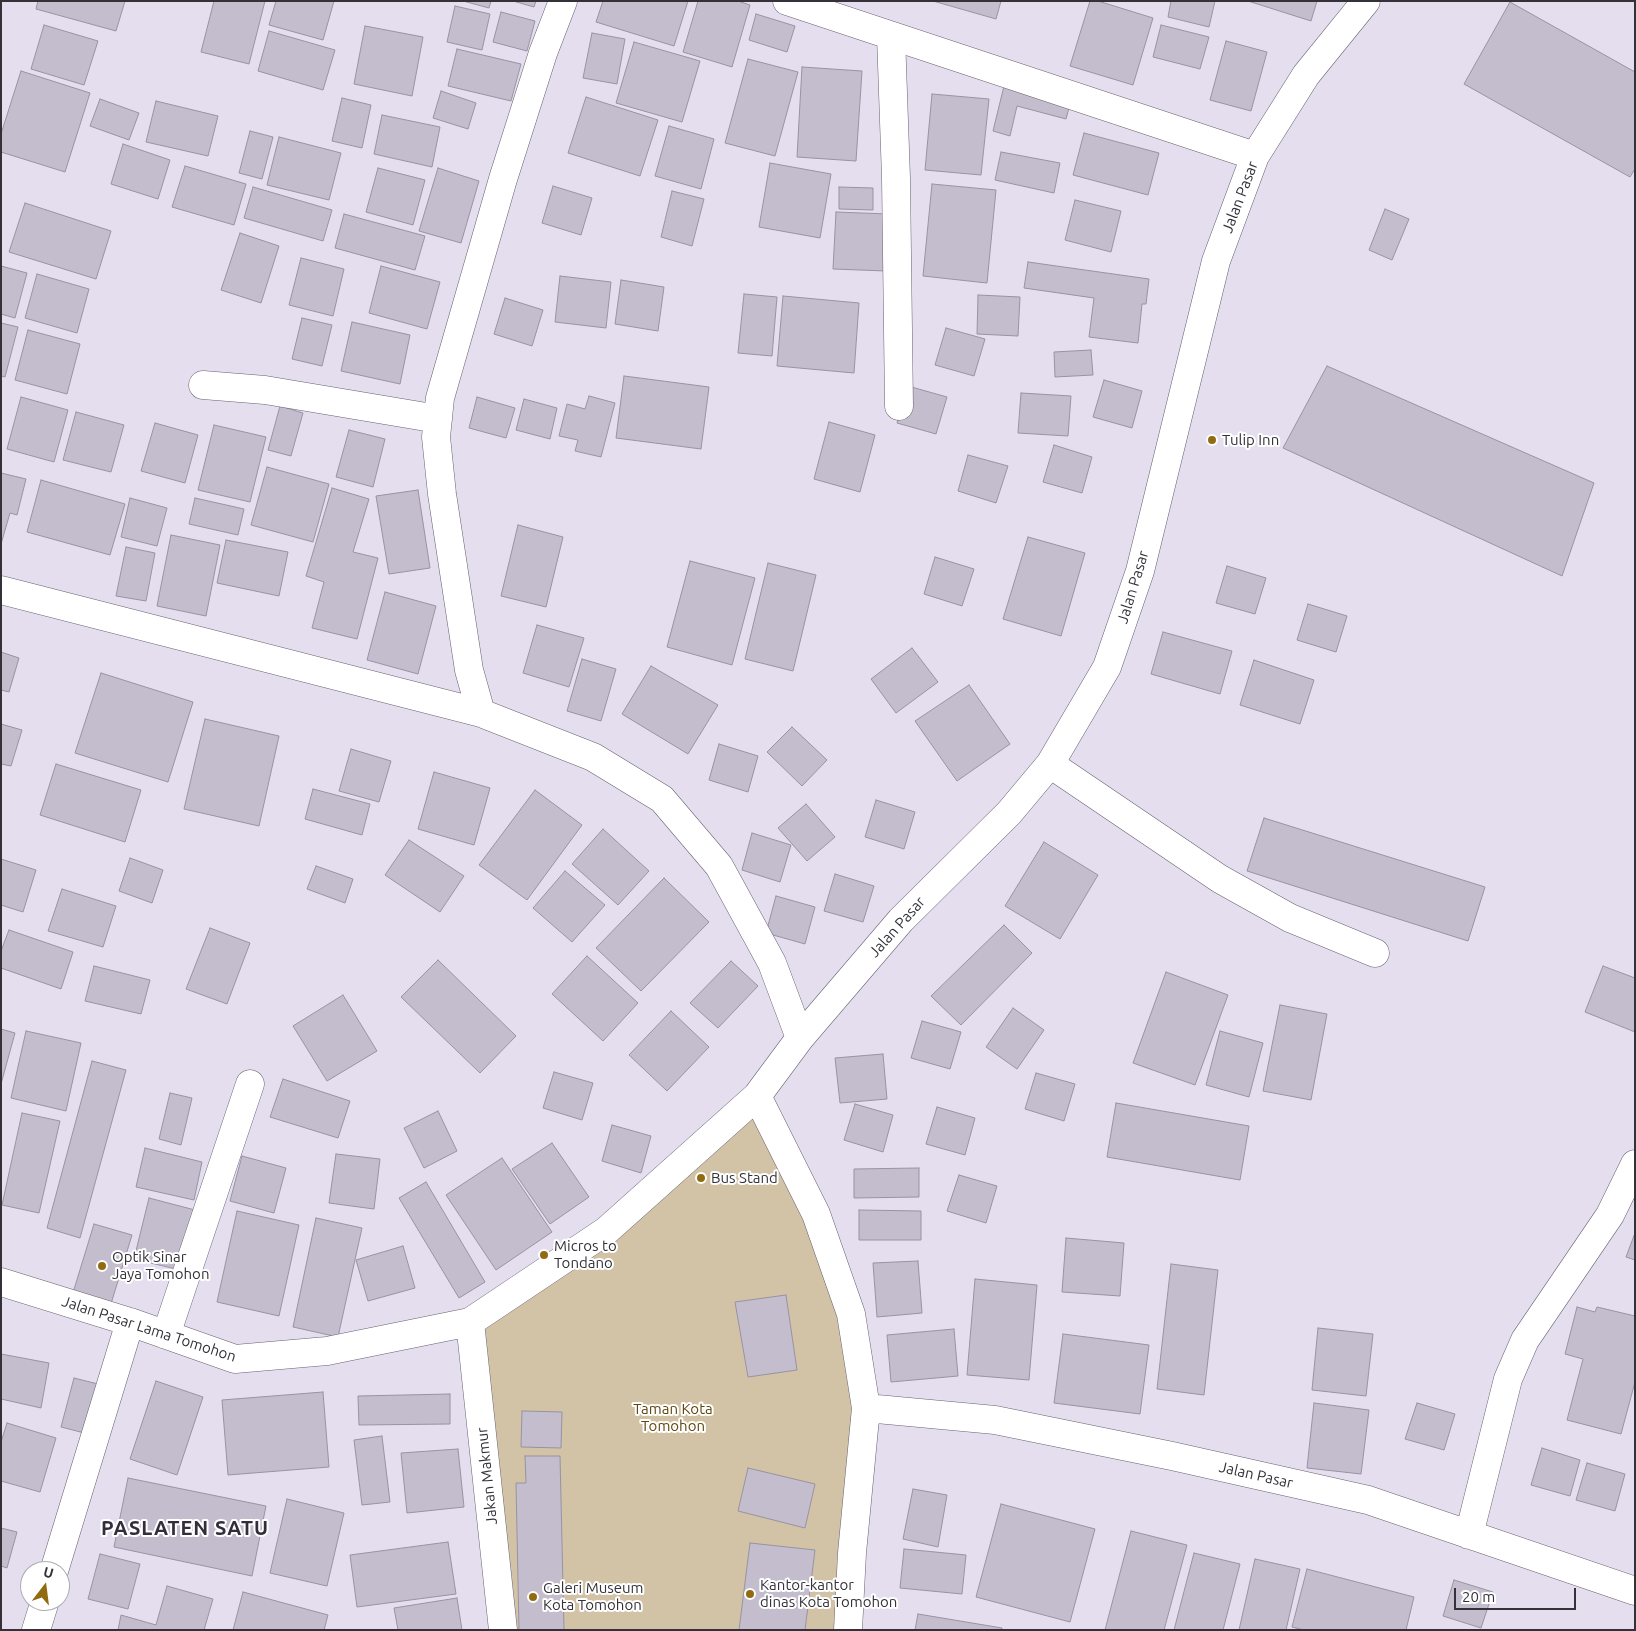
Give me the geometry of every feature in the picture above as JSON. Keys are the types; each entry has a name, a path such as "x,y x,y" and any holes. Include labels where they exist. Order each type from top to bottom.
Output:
{"street":[{"path":"481,713 470,670 442,494 436,437 438,419 443,389 503,178 543,53 562,1"},
{"path":"787,1 1255,156"},
{"name":"Jalan Pasar","path":"757,1096 800,1038 901,920 1009,813 1050,764 1107,667 1140,571 1216,260 1255,156 1306,75 1366,1"},
{"path":"891,36 896,178 898,406"},
{"path":"203,385 265,390 438,419"},
{"path":"1,590 481,713 593,757 662,799 719,866 772,963 800,1038"},
{"path":"1050,764 1220,879 1290,918 1376,953"},
{"path":"166,1335 250,1084"},
{"path":"757,1096 816,1214 851,1314 866,1408 852,1552 848,1630"},
{"name":"Jalan Pasar Lama Tomohon","path":"1,1282 130,1322 235,1359 327,1351 470,1322 606,1231 757,1096"},
{"path":"1469,1535 1508,1379 1526,1340 1610,1215 1635,1164"},
{"path":"57,1561 130,1322"},
{"name":"Jakan Makmur","path":"470,1322 503,1630"},
{"name":"Jalan Pasar","path":"866,1408 995,1420 1172,1456 1368,1500 1635,1591"},
{"path":"36,1630 42,1611"}],"green space":[{"name":"Taman Kota Tomohon","path":"757,1096 816,1214 866,1408 848,1630 503,1630 470,1322"}],"building":[{"path":"38,1 125,1 116,31 36,9"},
{"path":"214,1 265,1 249,64 201,52"},
{"path":"276,1 334,1 323,40 269,25"},
{"path":"463,1 491,1 489,8"},
{"path":"513,1 536,1 534,7"},
{"path":"603,1 688,1 674,46 596,22"},
{"path":"698,1 738,1 750,5 732,67 683,52"},
{"path":"933,1 1001,1 996,19"},
{"path":"1090,1 1098,1 1153,18 1133,85 1070,66"},
{"path":"1171,1 1215,1 1209,27 1168,17"},
{"path":"1248,1 1317,1 1311,21"},
{"path":"1510,2 1635,72 1635,169 1630,177 1464,84"},
{"path":"455,6 490,14 482,50 447,42"},
{"path":"501,12 535,21 527,51 493,42"},
{"path":"756,14 795,26 787,52 749,40"},
{"path":"44,25 98,41 84,85 31,69"},
{"path":"1161,25 1209,37 1200,69 1153,57"},
{"path":"365,26 423,37 412,96 354,84"},
{"path":"269,31 335,50 323,90 258,71"},
{"path":"592,33 625,39 617,84 583,78"},
{"path":"1226,41 1267,52 1251,111 1210,100"},
{"path":"634,42 700,61 682,122 616,103"},
{"path":"457,49 521,64 511,101 448,86"},
{"path":"748,59 798,72 775,156 725,143"},
{"path":"802,67 862,71 856,161 797,157"},
{"path":"21,71 90,93 65,172 1,152 1,134"},
{"path":"1004,86 1070,104 1066,119 1017,106 1010,136 993,131"},
{"path":"441,91 476,103 468,129 433,118"},
{"path":"932,94 989,99 981,175 925,170"},
{"path":"586,97 658,120 640,176 568,153"},
{"path":"342,98 371,105 362,148 332,141"},
{"path":"100,99 139,113 129,140 90,126"},
{"path":"156,101 218,116 208,156 146,142"},
{"path":"382,115 440,127 432,167 374,154"},
{"path":"669,126 714,139 701,189 655,176"},
{"path":"250,131 273,137 262,179 239,173"},
{"path":"1084,133 1159,153 1148,195 1073,175"},
{"path":"279,137 341,153 329,200 267,185"},
{"path":"123,144 170,160 158,199 111,184"},
{"path":"1001,152 1060,163 1054,193 995,180"},
{"path":"770,163 831,174 820,238 759,227"},
{"path":"185,166 246,184 234,225 172,207"},
{"path":"378,168 425,180 413,225 366,212"},
{"path":"438,168 479,181 461,243 419,231"},
{"path":"932,184 996,190 987,283 923,276"},
{"path":"553,186 592,198 581,235 542,223"},
{"path":"253,187 332,210 323,241 244,218"},
{"path":"839,187 873,188 873,210 839,209"},
{"path":"672,191 704,199 692,246 661,237"},
{"path":"1075,200 1121,211 1111,252 1065,240"},
{"path":"25,203 111,231 96,279 9,252"},
{"path":"1385,209 1409,219 1392,260 1369,250"},
{"path":"836,212 888,214 886,271 833,269"},
{"path":"344,214 425,236 415,270 335,248"},
{"path":"240,233 279,246 261,303 221,290"},
{"path":"301,258 344,269 333,316 289,305"},
{"path":"1028,262 1149,279 1146,304 1142,304 1138,343 1089,337 1094,298 1024,288"},
{"path":"1,266 27,273 15,318 1,314"},
{"path":"381,266 440,282 427,329 369,313"},
{"path":"37,274 89,289 77,333 25,318"},
{"path":"560,276 611,282 606,328 555,322"},
{"path":"621,280 664,287 658,331 615,324"},
{"path":"744,294 777,297 772,356 738,353"},
{"path":"978,295 1020,297 1018,336 977,334"},
{"path":"783,296 859,303 854,373 777,366"},
{"path":"505,298 543,310 532,346 494,334"},
{"path":"302,318 332,325 322,366 292,359"},
{"path":"352,322 410,335 400,384 341,371"},
{"path":"1,323 18,327 5,377 1,376"},
{"path":"946,328 985,339 974,376 935,365"},
{"path":"28,330 80,344 67,394 15,380"},
{"path":"1091,350 1093,375 1055,377 1054,352"},
{"path":"1327,366 1594,483 1562,576 1283,448"},
{"path":"624,376 709,387 701,449 616,438"},
{"path":"1104,380 1142,391 1132,428 1093,417"},
{"path":"908,386 947,397 936,434 897,423"},
{"path":"1021,393 1071,396 1068,436 1018,433"},
{"path":"589,396 615,403 601,457 575,451 578,440 559,436 567,404 585,409"},
{"path":"21,397 68,410 54,462 7,449"},
{"path":"477,397 515,408 506,438 469,428"},
{"path":"524,399 557,408 550,439 516,430"},
{"path":"280,406 303,413 291,456 268,450"},
{"path":"76,412 124,425 111,472 63,460"},
{"path":"829,422 875,435 860,492 814,479"},
{"path":"155,423 198,435 185,483 141,471"},
{"path":"214,425 266,437 250,502 198,490"},
{"path":"349,430 385,439 373,487 336,477"},
{"path":"1054,445 1092,457 1082,493 1043,482"},
{"path":"968,455 1008,466 996,503 958,491"},
{"path":"267,467 329,484 313,542 251,525"},
{"path":"1,473 26,479 17,515 10,513 1,544"},
{"path":"41,480 125,504 110,555 27,532"},
{"path":"332,488 369,499 353,552 378,558 357,639 312,628 324,582 306,576"},
{"path":"418,490 430,568 389,574 376,496"},
{"path":"130,498 167,508 157,546 121,537"},
{"path":"195,498 244,509 238,535 189,524"},
{"path":"518,525 563,537 546,607 501,596"},
{"path":"171,535 220,545 206,616 157,606"},
{"path":"1028,537 1085,553 1061,636 1003,619"},
{"path":"226,540 288,552 279,596 217,583"},
{"path":"126,547 155,553 146,601 116,596"},
{"path":"935,557 974,569 962,606 924,594"},
{"path":"690,561 755,578 732,665 667,647"},
{"path":"768,563 816,575 793,671 745,659"},
{"path":"1227,566 1266,578 1255,614 1216,603"},
{"path":"385,592 436,606 418,674 367,660"},
{"path":"1308,604 1347,616 1336,652 1297,640"},
{"path":"537,625 584,638 569,687 523,673"},
{"path":"1163,632 1232,651 1220,694 1151,674"},
{"path":"912,648 938,682 896,713 871,679"},
{"path":"1,652 19,658 9,692 1,690"},
{"path":"582,659 616,669 601,721 567,711"},
{"path":"1254,660 1314,680 1300,724 1240,705"},
{"path":"651,666 718,705 688,754 622,714"},
{"path":"101,673 193,702 168,782 75,753"},
{"path":"969,685 1010,744 957,781 915,721"},
{"path":"205,719 279,736 259,826 184,809"},
{"path":"1,724 22,730 11,766 1,764"},
{"path":"792,727 827,760 802,786 767,752"},
{"path":"719,744 758,756 748,792 709,780"},
{"path":"351,749 391,761 379,802 339,791"},
{"path":"56,764 141,790 125,842 40,815"},
{"path":"434,772 490,788 474,845 418,829"},
{"path":"313,789 370,804 362,835 305,819"},
{"path":"535,790 582,825 527,900 479,865"},
{"path":"876,800 915,812 904,849 865,837"},
{"path":"806,804 835,837 807,861 778,828"},
{"path":"1264,818 1485,887 1468,941 1247,871"},
{"path":"603,829 649,871 618,905 572,864"},
{"path":"752,833 791,845 780,882 742,870"},
{"path":"409,840 464,876 440,912 385,875"},
{"path":"1044,842 1098,875 1060,939 1005,906"},
{"path":"130,858 163,870 152,903 119,891"},
{"path":"1,859 36,870 23,912 1,905"},
{"path":"316,866 353,879 345,903 307,889"},
{"path":"565,871 605,905 572,942 533,908"},
{"path":"835,874 874,886 863,922 824,911"},
{"path":"664,878 709,922 641,991 596,948"},
{"path":"62,889 116,906 103,947 48,931"},
{"path":"776,896 815,907 805,944 766,933"},
{"path":"1004,925 1032,953 961,1025 931,996"},
{"path":"210,928 250,943 227,1004 186,989"},
{"path":"9,930 73,952 61,989 1,968 1,951"},
{"path":"587,956 638,1003 603,1041 552,994"},
{"path":"438,960 516,1036 480,1073 401,997"},
{"path":"731,961 758,986 718,1028 690,1003"},
{"path":"94,966 150,980 141,1014 85,1001"},
{"path":"1603,966 1635,978 1635,1032 1585,1012"},
{"path":"1166,972 1228,995 1195,1085 1133,1063"},
{"path":"343,995 377,1051 327,1081 293,1026"},
{"path":"1280,1005 1327,1014 1311,1100 1263,1091"},
{"path":"1013,1008 1044,1030 1017,1069 986,1047"},
{"path":"671,1011 709,1047 667,1091 629,1055"},
{"path":"922,1021 961,1032 950,1069 911,1058"},
{"path":"1,1029 15,1033 1,1084"},
{"path":"26,1031 81,1043 66,1111 11,1098"},
{"path":"1220,1031 1263,1043 1249,1097 1206,1085"},
{"path":"883,1054 887,1099 840,1103 835,1058"},
{"path":"92,1061 126,1070 80,1238 47,1228"},
{"path":"554,1072 593,1083 582,1120 543,1108"},
{"path":"1036,1073 1075,1084 1064,1121 1025,1109"},
{"path":"283,1079 350,1101 338,1138 270,1117"},
{"path":"170,1093 192,1098 181,1145 159,1139"},
{"path":"1116,1103 1249,1126 1240,1180 1107,1157"},
{"path":"855,1104 893,1115 883,1152 844,1140"},
{"path":"937,1107 975,1118 965,1155 926,1144"},
{"path":"438,1111 457,1151 424,1168 404,1128"},
{"path":"22,1113 60,1121 39,1213 2,1205"},
{"path":"612,1125 651,1136 641,1173 602,1161"},
{"path":"552,1143 589,1197 550,1224 512,1169"},
{"path":"145,1148 202,1162 194,1200 136,1187"},
{"path":"336,1154 380,1159 374,1209 329,1203"},
{"path":"242,1156 286,1168 274,1213 230,1201"},
{"path":"502,1158 552,1232 496,1270 446,1195"},
{"path":"919,1168 919,1197 854,1198 854,1169"},
{"path":"959,1175 997,1186 986,1223 947,1211"},
{"path":"426,1182 485,1282 459,1298 399,1198"},
{"path":"149,1198 195,1210 180,1270 134,1259"},
{"path":"859,1210 921,1211 921,1240 859,1240"},
{"path":"237,1211 299,1225 279,1316 217,1302"},
{"path":"316,1218 362,1228 338,1337 293,1327"},
{"name":"Optik Sinar Jaya Tomohon","path":"94,1224 132,1235 110,1307 72,1296"},
{"path":"1635,1233 1635,1260 1626,1257"},
{"path":"1066,1238 1124,1243 1120,1296 1062,1292"},
{"path":"403,1246 415,1288 368,1301 356,1260"},
{"path":"918,1261 922,1313 877,1317 873,1263"},
{"path":"1171,1264 1218,1270 1204,1395 1157,1389"},
{"path":"975,1279 1037,1285 1029,1380 967,1375"},
{"path":"786,1295 797,1370 748,1377 735,1302"},
{"path":"1577,1307 1595,1312 1597,1307 1635,1316 1635,1382 1621,1434 1567,1420 1583,1359 1565,1354"},
{"path":"1318,1328 1373,1334 1366,1396 1312,1390"},
{"path":"954,1329 958,1376 891,1382 887,1335"},
{"path":"1063,1334 1149,1345 1140,1414 1054,1403"},
{"path":"1,1354 49,1363 41,1408 1,1399"},
{"path":"74,1378 106,1386 92,1435 61,1427"},
{"path":"156,1381 203,1397 177,1475 130,1459"},
{"path":"323,1392 329,1467 228,1475 222,1400"},
{"path":"450,1394 450,1424 359,1425 358,1396"},
{"path":"1314,1403 1369,1410 1361,1474 1307,1468"},
{"path":"1417,1403 1455,1414 1444,1450 1405,1439"},
{"path":"522,1411 562,1412 561,1448 521,1447"},
{"path":"7,1423 56,1438 40,1492 1,1481 1,1442"},
{"path":"382,1436 390,1502 362,1505 354,1440"},
{"path":"1542,1448 1580,1460 1570,1496 1531,1485"},
{"path":"458,1449 464,1507 407,1513 401,1453"},
{"path":"525,1456 560,1456 564,1630 519,1630 516,1483 526,1483"},
{"path":"1587,1463 1625,1474 1615,1511 1576,1500"},
{"path":"748,1468 815,1484 805,1528 738,1511"},
{"path":"128,1478 266,1506 252,1576 114,1547"},
{"path":"913,1489 947,1495 938,1547 903,1539"},
{"path":"287,1499 344,1513 327,1586 270,1573"},
{"path":"1001,1504 1095,1529 1070,1622 976,1597"},
{"path":"1,1528 17,1532 7,1568 1,1566"},
{"path":"1131,1531 1187,1545 1164,1630 1105,1630"},
{"path":"448,1542 456,1594 357,1607 350,1555"},
{"path":"750,1543 815,1550 805,1630 739,1630"},
{"path":"904,1549 966,1555 962,1594 900,1588"},
{"path":"1194,1553 1240,1564 1223,1630 1174,1630"},
{"path":"100,1554 140,1564 128,1609 88,1599"},
{"path":"1255,1559 1300,1569 1286,1630 1239,1630"},
{"path":"1307,1569 1414,1597 1406,1630 1304,1630 1292,1627"},
{"path":"1454,1580 1493,1592 1481,1628 1443,1616"},
{"path":"167,1586 213,1599 204,1630 118,1630 121,1615 156,1625"},
{"path":"243,1592 328,1615 324,1630 233,1630"},
{"path":"457,1598 462,1630 398,1630 394,1608"},
{"path":"918,1614 1002,1628 1002,1630 915,1630"}],"place":[{"name":"Tulip Inn","path":"1212,440"},
{"name":"Bus Stand","path":"701,1178"},
{"name":"Micros to Tondano","path":"544,1255"},
{"name":"Optik Sinar Jaya Tomohon","path":"102,1266"},
{"name":"Kantor-kantor dinas Kota Tomohon","path":"750,1594"},
{"name":"Galeri Museum Kota Tomohon","path":"533,1597"}],"district":[{"name":"PASLATEN SATU","path":"185,1528"}]}
